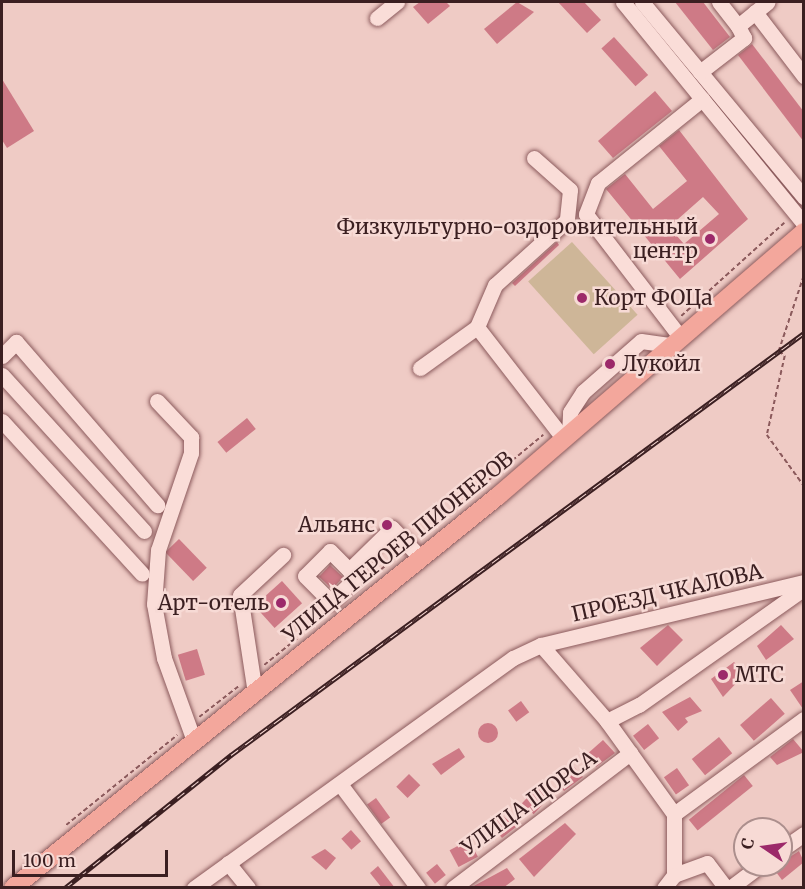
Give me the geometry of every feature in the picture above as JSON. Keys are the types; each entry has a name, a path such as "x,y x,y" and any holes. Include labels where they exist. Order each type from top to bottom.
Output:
{"main road":[{"name":"УЛИЦА ГЕРОЕВ ПИОНЕРОВ","path":"13,888 421,558 804,232"}],"street":[{"path":"377,18 397,2"},
{"path":"622,2 804,224"},
{"path":"642,2 804,197"},
{"path":"700,72 744,38 738,26 719,2"},
{"path":"738,26 768,2"},
{"path":"755,12 804,76"},
{"path":"676,342 586,214 598,183 702,99"},
{"path":"420,368 477,327 495,285 567,220 570,190 534,158"},
{"path":"477,327 567,436"},
{"path":"2,356 16,342 156,506"},
{"path":"2,375 144,531"},
{"path":"157,401 191,437 190,453 158,550 154,604 164,658 195,741"},
{"path":"2,421 142,574"},
{"path":"349,570 392,528 421,558"},
{"path":"255,693 240,595 283,555"},
{"name":"ПРОЕЗД ЧКАЛОВА","path":"541,645 804,582"},
{"name":"ПРОЕЗД ЧКАЛОВА","path":"607,721 639,705 804,588"},
{"path":"194,888 340,784 480,679 541,645 607,721 674,814 674,875"},
{"path":"674,814 804,719"},
{"name":"УЛИЦА ЩОРСА","path":"453,888 630,753"},
{"path":"340,784 418,888"},
{"path":"228,863 248,888"},
{"path":"664,888 674,875 707,863 728,888 744,877"}],"path":[{"path":"804,276 778,351 785,356 767,435 804,486"}],"shaded area":[{"name":"Корт ФОЦа","path":"572,242 638,315 594,354 528,281"}],"building":[{"path":"420,2 446,2 450,6 428,24 413,7"},
{"path":"517,2 534,12 497,44 484,29"},
{"path":"558,2 584,2 601,20 587,33"},
{"path":"675,2 703,2 730,37 713,50"},
{"path":"614,37 648,75 635,86 601,48"},
{"path":"752,44 804,112 804,142 738,55"},
{"path":"2,79 34,131 7,148 2,140"},
{"path":"655,91 672,111 613,158 598,141"},
{"path":"679,130 748,219 680,279 606,189 625,174 653,209 687,181 659,146","holes":["703,197 719,214 684,244 669,227"]},
{"path":"557,242 559,245 515,286 512,283"},
{"path":"247,418 256,429 226,453 217,442"},
{"path":"179,539 207,568 193,581 165,552"},
{"path":"330,565 343,577 332,589 319,577"},
{"path":"282,581 302,603 275,628 255,606"},
{"path":"668,625 683,640 657,666 640,648"},
{"path":"781,625 794,639 766,660 757,646"},
{"path":"197,649 205,675 186,681 178,655"},
{"path":"734,662 745,674 723,697 711,679"},
{"path":"804,681 804,709 803,709 790,690"},
{"path":"690,697 702,711 685,718 688,722 678,731 662,712"},
{"path":"771,698 785,714 754,741 740,725"},
{"path":"521,701 529,712 516,722 508,710"},
{"path":"484,723 492,723 498,729 498,737 492,743 484,743 478,737 478,729"},
{"path":"648,724 659,738 644,750 633,736"},
{"path":"719,737 732,753 705,775 692,759"},
{"path":"793,739 804,752 777,765 770,757"},
{"path":"603,740 615,753 596,767 586,755"},
{"path":"459,748 465,757 441,775 432,764"},
{"path":"573,766 583,777 564,791 556,781"},
{"path":"677,768 689,785 676,794 664,777"},
{"path":"409,774 420,785 408,798 396,787"},
{"path":"744,775 753,786 698,831 689,820"},
{"path":"539,785 551,796 534,814 522,803"},
{"path":"376,798 390,817 381,824 367,804"},
{"path":"503,816 516,827 502,838 491,825"},
{"path":"565,823 576,834 534,877 519,859"},
{"path":"351,830 361,841 351,850 341,839"},
{"path":"469,840 478,857 458,867 450,850"},
{"path":"325,849 336,858 326,870 311,857"},
{"path":"799,851 804,862 793,871 793,855"},
{"path":"437,864 446,875 435,884 426,873"},
{"path":"378,866 395,888 382,888 370,873"},
{"path":"507,868 515,879 503,888 470,888"}],"railway":[{"path":"65,888 231,755 804,333"}],"place":[{"name":"Физкультурно-оздоровительный центр","path":"710,239"},
{"name":"Корт ФОЦа","path":"582,298"},
{"name":"Лукойл","path":"610,364"},
{"name":"Альянс","path":"387,525"},
{"name":"Арт-отель","path":"281,603"},
{"name":"МТС","path":"723,675"}]}
